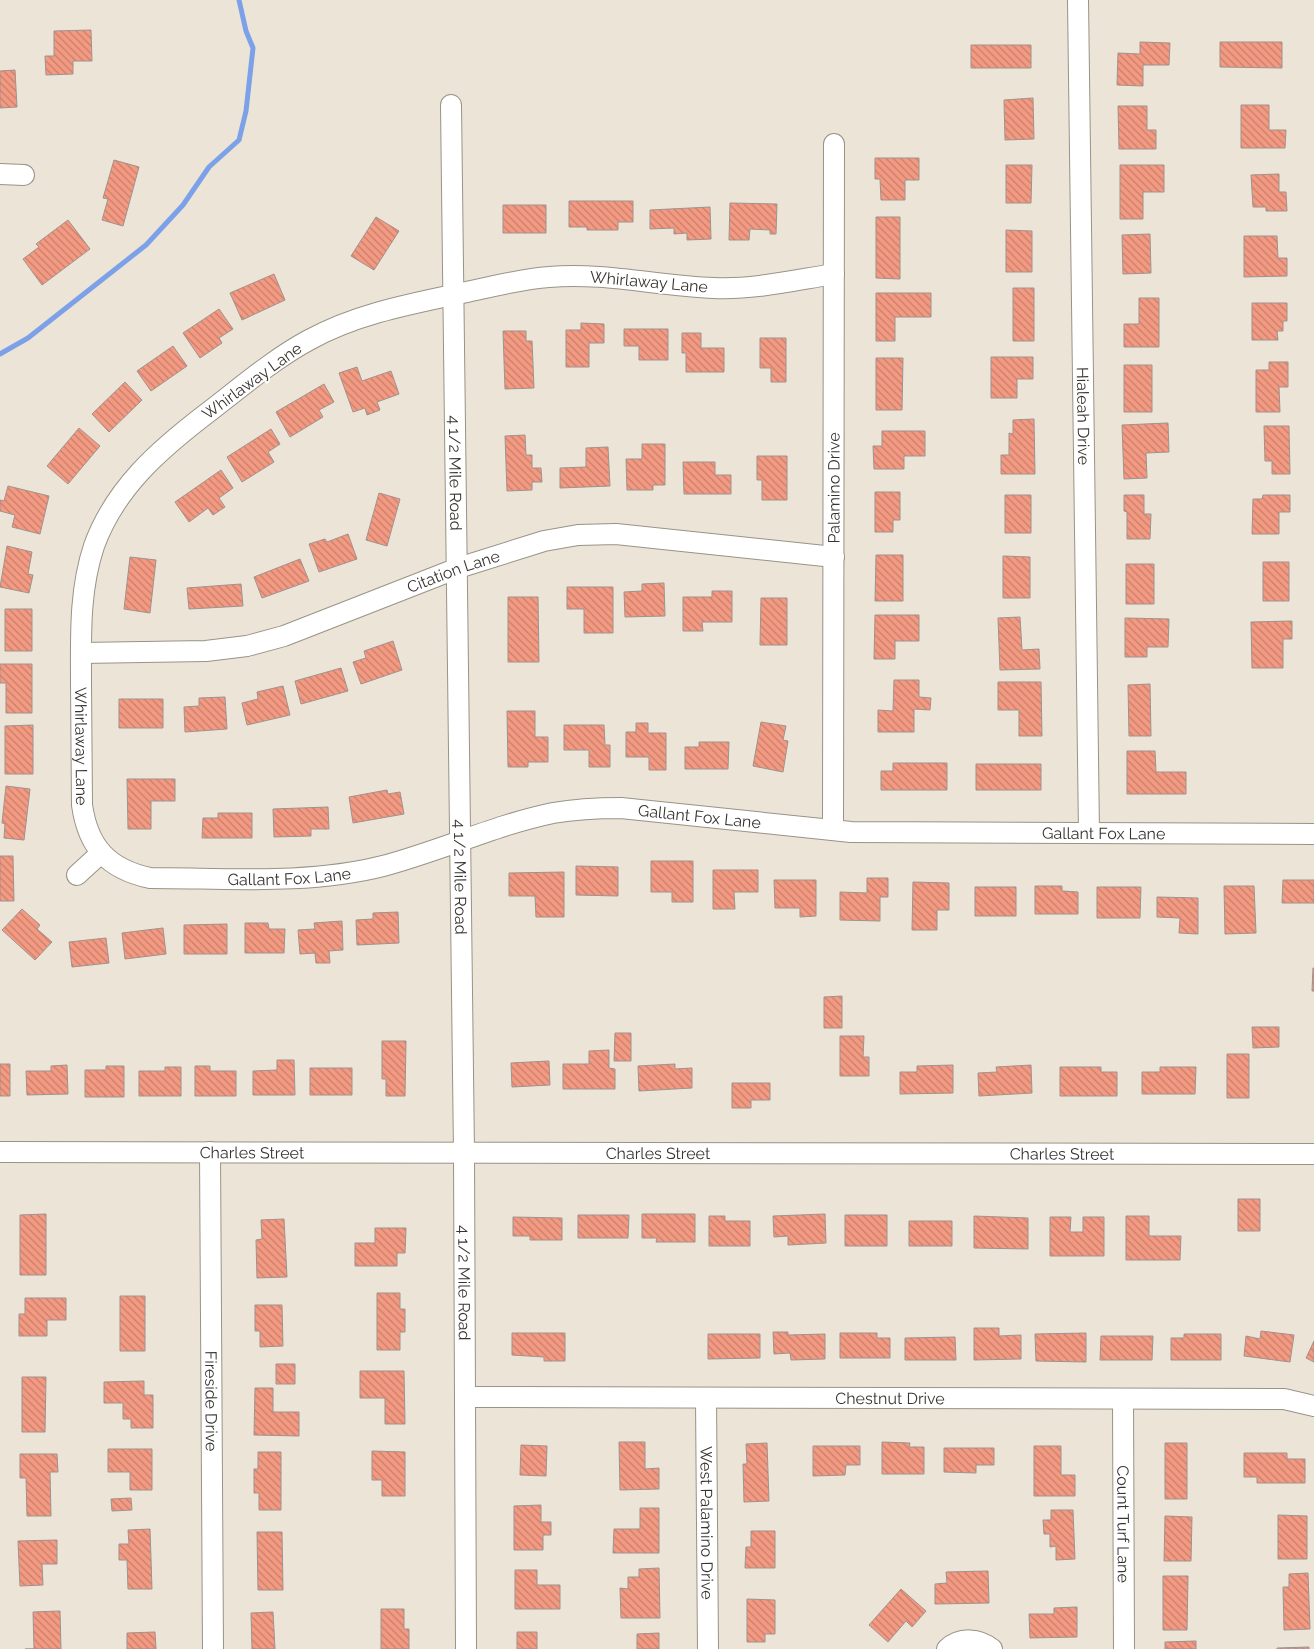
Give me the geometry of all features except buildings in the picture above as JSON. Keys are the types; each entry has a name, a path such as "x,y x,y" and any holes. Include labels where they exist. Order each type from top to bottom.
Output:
{"street":[{"name":"Hialeah Drive","path":"1078,0 1089,833"},
{"name":"4 1/2 Mile Road","path":"451,105 461,842 466,1649"},
{"name":"Palamino Drive","path":"833,830 834,144"},
{"path":"0,174 24,175"},
{"name":"Whirlaway Lane","path":"101,853 91,839 84,822 82,804 81,610 86,578 95,546 107,518 124,490 147,462 169,442 277,359 311,338 350,321 390,309 549,277 583,276 718,289 755,287 834,274"},
{"name":"Citation Lane","path":"81,653 206,652 247,646 284,636 458,568 544,541 578,536 616,534 834,557"},
{"name":"Gallant Fox Lane","path":"101,853 114,865 132,874 150,878 303,878 343,874 384,866 552,814 586,809 621,808 833,830 1314,834"},
{"path":"76,875 101,853"},
{"name":"Charles Street","path":"0,1152 1314,1154"},
{"name":"Fireside Drive","path":"210,1152 213,1649"},
{"name":"Chestnut Drive","path":"465,1398 1284,1399 1314,1406"},
{"name":"West Palamino Drive","path":"706,1398 708,1649"},
{"name":"Count Turf Lane","path":"1123,1399 1124,1649"},
{"path":"947,1649 960,1641 970,1640 981,1642 992,1649"}],"waterway":[{"path":"0,354 28,338 146,245 183,205 209,167 239,140 246,111 253,48 246,31 239,0"}]}
